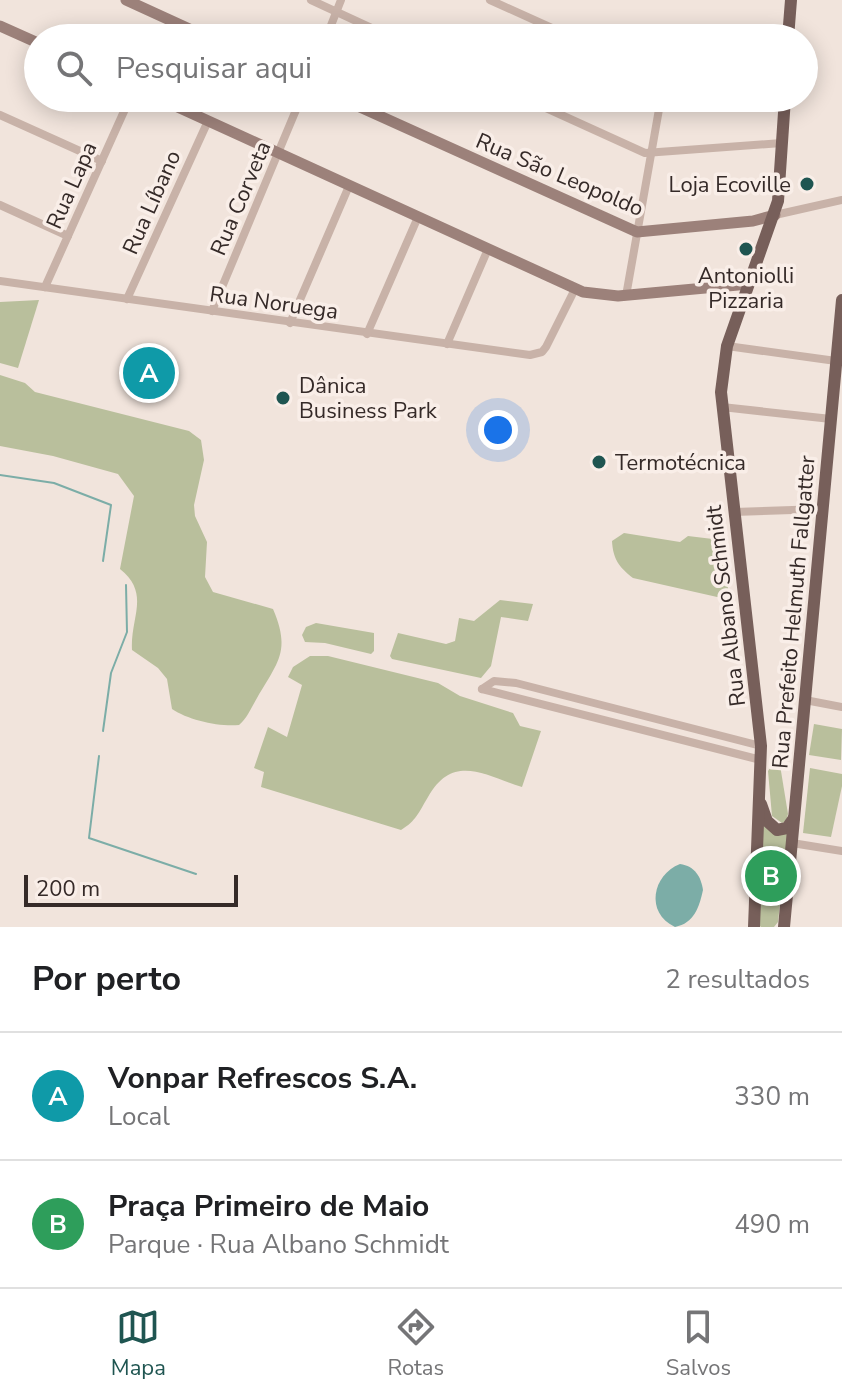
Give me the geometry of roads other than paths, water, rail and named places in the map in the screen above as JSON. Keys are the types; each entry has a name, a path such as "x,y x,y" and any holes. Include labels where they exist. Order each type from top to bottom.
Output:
{"main road":[{"path":"789,24 791,0"},
{"name":"Rua Albano Schmidt","path":"754,927 761,746 722,407 722,378 727,346 775,215 780,190 784,112"},
{"name":"Rua Prefeito Helmuth Fallgatter","path":"784,927 842,300"},
{"path":"759,793 763,812 773,828 787,828 794,817"}],"street":[{"path":"126,0 178,24"},
{"path":"311,0 363,24"},
{"path":"332,24 341,0"},
{"path":"490,0 543,24"},
{"path":"0,26 24,37"},
{"name":"Rua Lapa","path":"45,287 124,112"},
{"path":"188,112 575,289 600,296 626,296 749,284"},
{"name":"Rua Corveta","path":"212,311 295,112"},
{"name":"Rua São Leopoldo","path":"371,112 637,232 753,221 775,215"},
{"path":"554,112 637,150 651,153 782,143"},
{"path":"626,296 658,112"},
{"path":"0,115 102,161"},
{"name":"Rua Líbano","path":"127,299 208,121"},
{"path":"290,323 349,186"},
{"path":"775,215 842,200"},
{"path":"0,205 68,236"},
{"path":"367,334 418,217"},
{"path":"447,344 488,249"},
{"name":"Rua Noruega","path":"0,281 530,355 542,352 575,289"},
{"path":"727,346 836,361"},
{"path":"722,407 831,419"},
{"path":"734,512 823,509"},
{"path":"761,746 502,681 494,681 482,689 761,760"},
{"path":"573,711 576,699"},
{"path":"805,700 842,707"},
{"path":"792,843 842,851"}],"water":[{"path":"680,864 696,873 703,890 695,914 675,927 659,913 656,894 663,877"}],"waterway":[{"path":"0,475 54,483 111,505 103,561"},
{"path":"103,731 111,673 127,632 126,585"},
{"path":"99,756 89,838 196,874"}],"place":[{"name":"Loja Ecoville","path":"807,184"},
{"name":"Antoniolli Pizzaria","path":"746,249"},
{"name":"Vonpar Refrescos S.A.","path":"149,373"},
{"name":"Dânica Business Park","path":"283,398"},
{"name":"Termotécnica","path":"599,462"},
{"name":"Praça Primeiro de Maio","path":"771,876"}]}
